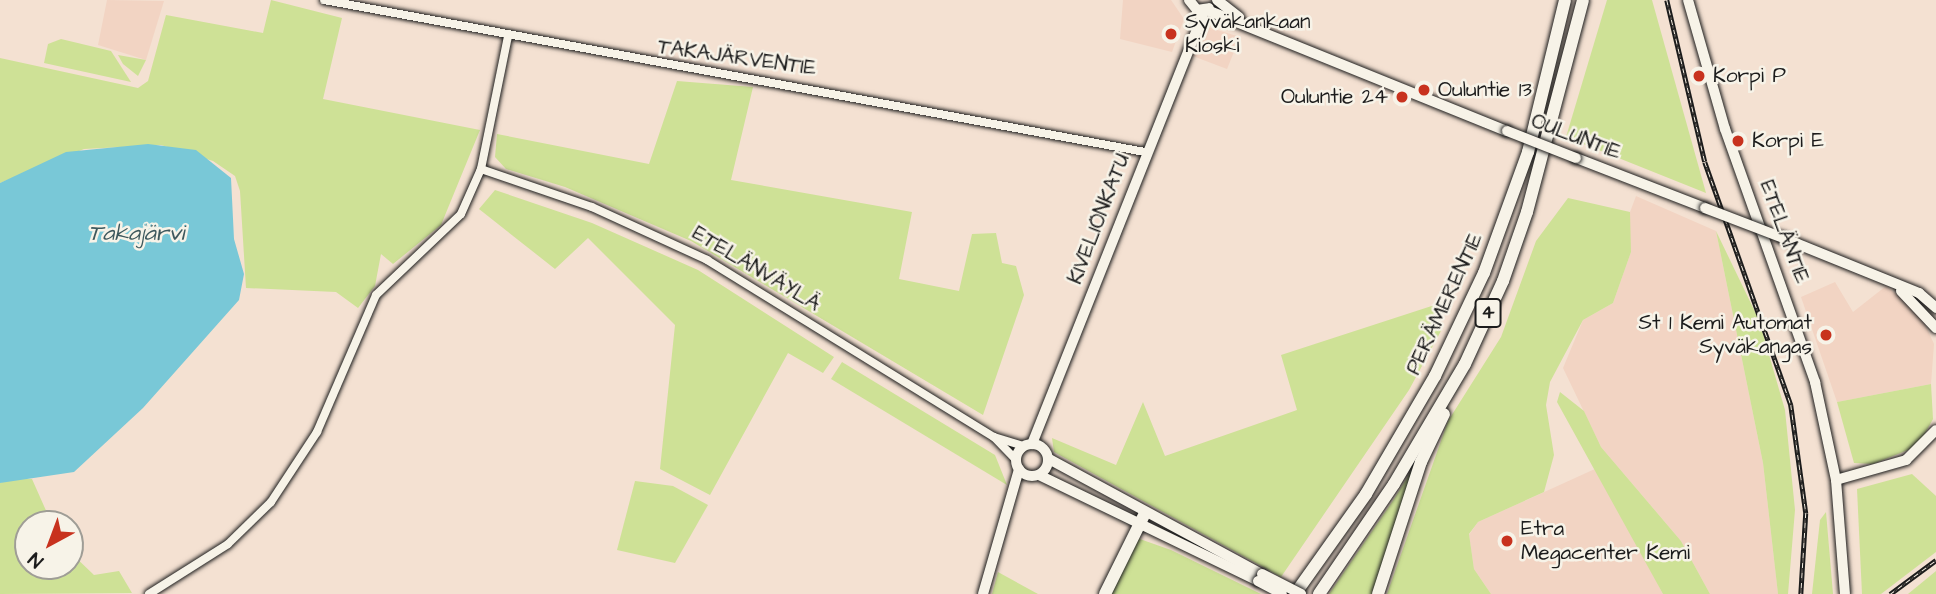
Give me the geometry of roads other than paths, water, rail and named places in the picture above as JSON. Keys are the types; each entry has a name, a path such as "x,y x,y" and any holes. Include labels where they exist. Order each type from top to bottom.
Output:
{"highway":[{"name":"PERÄMERENTIE","path":"1295,594 1366,494 1435,376 1484,273 1528,152 1565,0"},
{"name":"PERÄMERENTIE","path":"1319,594 1388,495 1465,364 1517,247 1583,0"},
{"path":"1378,594 1421,462 1465,364"},
{"path":"1282,594 1366,494"},
{"path":"1105,594 1143,517"}],"main road":[{"name":"ETELÄNTIE","path":"1688,0 1725,129 1815,382 1836,480 1844,594"},
{"path":"1191,4 1211,5"},
{"name":"KIVELIÖNKATU","path":"1191,4 1191,33"},
{"name":"KIVELIÖNKATU","path":"1017,465 1044,419 1191,33 1211,5"},
{"name":"OULUNTIE","path":"1211,5 1258,31 1882,276 1936,307"},
{"name":"OULUNTIE","path":"1882,276 1927,311 1936,328"},
{"name":"KIVELIÖNKATU","path":"1044,419 1047,454"},
{"path":"1836,480 1906,460 1936,430"},
{"path":"1027,445 1047,454 1143,517 1260,578 1301,594"},
{"path":"1011,504 1036,476 1047,454"},
{"path":"982,594 1011,504 1017,465 1036,476 1143,517"},
{"path":"1260,578 1282,594"}],"street":[{"name":"TAKAJÄRVENTIE","path":"324,0 661,66 762,76 1145,152"},
{"path":"149,594 228,544 271,502 317,432 372,302 452,227 481,169 508,36"},
{"name":"ETELÄNVÄYLÄ","path":"481,169 603,211 707,260 994,437 1027,445"},
{"name":"ETELÄNVÄYLÄ","path":"994,437 1017,465"}],"water":[{"name":"Takajärvi","path":"148,144 196,150 231,178 234,239 244,274 239,300 143,408 74,472 0,483 0,183 66,152"}],"railway":[{"path":"1667,0 1705,162 1791,405 1806,513 1801,594"},
{"path":"1890,594 1936,560"}],"place":[{"name":"Syväkankaan Kioski","path":"1171,34"},
{"name":"Korpi P","path":"1699,76"},
{"name":"Ouluntie 13","path":"1424,90"},
{"name":"Ouluntie 24","path":"1402,97"},
{"name":"Korpi E","path":"1738,141"},
{"name":"St 1 Kemi Automat Syväkangas","path":"1826,335"},
{"name":"Etra Megacenter Kemi","path":"1507,541"}]}
